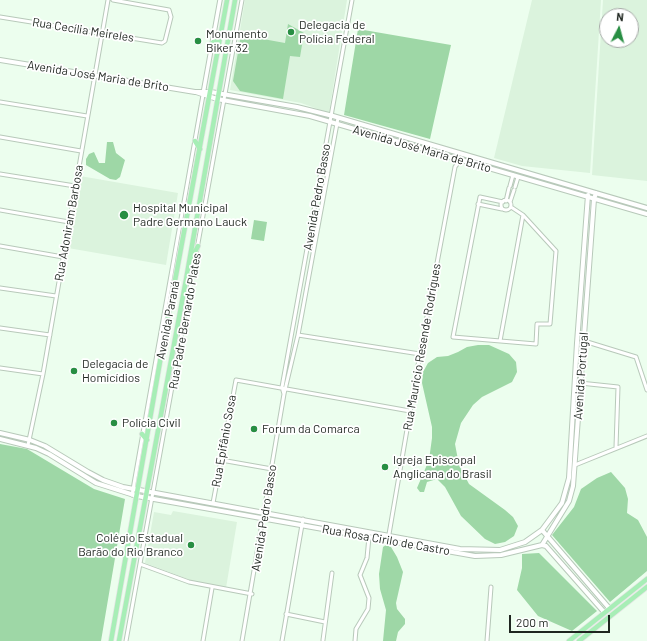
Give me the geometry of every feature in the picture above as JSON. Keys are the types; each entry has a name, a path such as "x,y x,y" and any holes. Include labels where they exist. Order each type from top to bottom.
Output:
{"main road":[{"name":"Avenida Paraná","path":"111,641 136,490 147,440 227,0"},
{"name":"Avenida Paraná","path":"119,641 184,292 235,0"},
{"path":"212,43 221,36"},
{"name":"Avenida José Maria de Brito","path":"0,60 195,92 211,92 278,103 333,116 647,208"},
{"name":"Avenida José Maria de Brito","path":"203,93 217,99 310,116 647,214"},
{"path":"275,110 278,103"},
{"path":"195,141 200,149"},
{"name":"Avenida Portugal","path":"460,551 500,550 525,542 542,530 557,512 562,503 569,478 588,197 590,191"},
{"name":"Avenida Portugal","path":"542,545 569,501 573,486 594,199 596,193"},
{"path":"188,267 198,246"},
{"path":"176,278 186,280"},
{"path":"174,290 184,292"},
{"path":"0,433 55,451 103,480 136,490 303,519 389,538 460,551"},
{"path":"142,434 147,440"},
{"path":"0,439 29,442"},
{"name":"Rua Rosa Cirilo de Castro","path":"29,442 96,483 135,496 369,537 389,538"},
{"path":"314,527 316,522"},
{"path":"542,530 609,608"},
{"path":"542,545 550,548 604,612"},
{"name":"Rua Rosa Cirilo de Castro","path":"460,551 484,556 501,555 542,545"},
{"path":"500,550 501,555"},
{"path":"569,641 647,579"},
{"path":"579,641 647,587"}],"street":[{"name":"Rua Adoniram Barbosa","path":"29,442 50,335 108,0"},
{"name":"Rua Cecília Meireles","path":"0,17 162,43 165,41 171,17 170,10 113,0"},
{"path":"136,490 142,434 220,0"},
{"name":"Rua Padre Bernardo Plates","path":"126,641 242,0"},
{"name":"Avenida Pedro Basso","path":"284,394 282,387 333,116 352,0"},
{"path":"0,102 87,116"},
{"name":"Avenida Pedro Basso","path":"242,641 252,594 284,394 287,388 298,335 338,118"},
{"path":"0,137 81,151"},
{"name":"Rua Mauricio Resende Rodrigues","path":"389,538 420,354 455,168 460,160"},
{"path":"0,174 75,186"},
{"path":"502,209 513,176"},
{"path":"510,202 480,197 453,337 536,344 537,324 550,324 556,251 523,215 511,207 510,202 518,177"},
{"path":"509,188 514,189"},
{"path":"478,204 508,210 511,207"},
{"path":"0,210 69,222"},
{"path":"500,341 523,215"},
{"path":"0,246 63,257"},
{"path":"0,288 56,296"},
{"path":"0,328 50,335"},
{"path":"298,335 420,354"},
{"path":"584,341 636,357 647,390"},
{"path":"0,368 43,374"},
{"name":"Rua Epifânio Sosa","path":"213,503 236,380 282,387"},
{"path":"580,383 618,387 616,447"},
{"path":"282,387 410,411"},
{"path":"575,465 616,447 647,436"},
{"path":"221,460 272,469"},
{"path":"282,641 303,519"},
{"path":"355,641 356,629 368,609 369,598 360,576 367,558 369,537"},
{"path":"140,564 163,573 212,588 252,594"},
{"path":"323,640 332,573"},
{"path":"487,641 491,587"},
{"path":"203,641 212,588"},
{"path":"286,614 326,622"}],"shaded area":[{"name":"Delegacia de Polícia Federal","path":"245,0 347,0 329,113 301,103 230,90"},
{"path":"532,0 601,0 600,8 599,8 599,31 590,173 522,166 494,158"},
{"path":"603,0 647,0 647,181 592,175 600,48 639,48 639,8 602,8"},
{"name":"Hospital Municipal Padre Germano Lauck","path":"80,176 178,193 166,265 68,248"},
{"path":"173,511 237,522 226,588 193,581 145,563 154,512 171,515"}],"green space":[{"path":"288,24 304,33 300,57 290,56 283,99 240,91 233,81 241,35 285,43"},
{"path":"358,29 451,45 430,139 344,115"},
{"path":"107,142 113,142 116,153 125,160 120,177 116,180 110,179 86,165 86,159 89,154 94,152 99,163 105,163"},
{"path":"254,220 267,222 264,241 251,239"},
{"path":"489,345 509,354 516,362 517,372 512,382 482,397 473,405 461,423 455,444 459,465 469,484 505,510 513,517 518,526 514,536 505,542 495,544 485,539 461,516 445,487 437,479 427,482 424,492 420,492 417,488 429,460 432,438 432,427 422,383 423,372 428,363 437,357 448,356 467,347"},
{"path":"0,444 27,449 94,489 125,499 101,641 0,641"},
{"path":"611,472 625,488 628,499 627,513 638,520 647,537 647,571 610,602 552,535 574,507 581,489 597,478"},
{"path":"386,545 391,547 403,572 396,603 397,609 405,619 405,624 398,632 396,641 383,641 386,610 380,589 379,574 383,547"},
{"path":"539,553 597,611 572,631 538,616 517,590 522,568 522,554"}],"place":[{"name":"Delegacia de Polícia Federal","path":"291,32"},
{"name":"Monumento Biker 32","path":"198,41"},
{"name":"Hospital Municipal Padre Germano Lauck","path":"124,215"},
{"name":"Delegacia de Homicídios","path":"74,371"},
{"name":"Polícia Civil","path":"114,423"},
{"name":"Forum da Comarca","path":"254,429"},
{"name":"Igreja Episcopal Anglicana do Brasil","path":"385,467"},
{"name":"Colégio Estadual Barão do Rio Branco","path":"191,545"}]}
